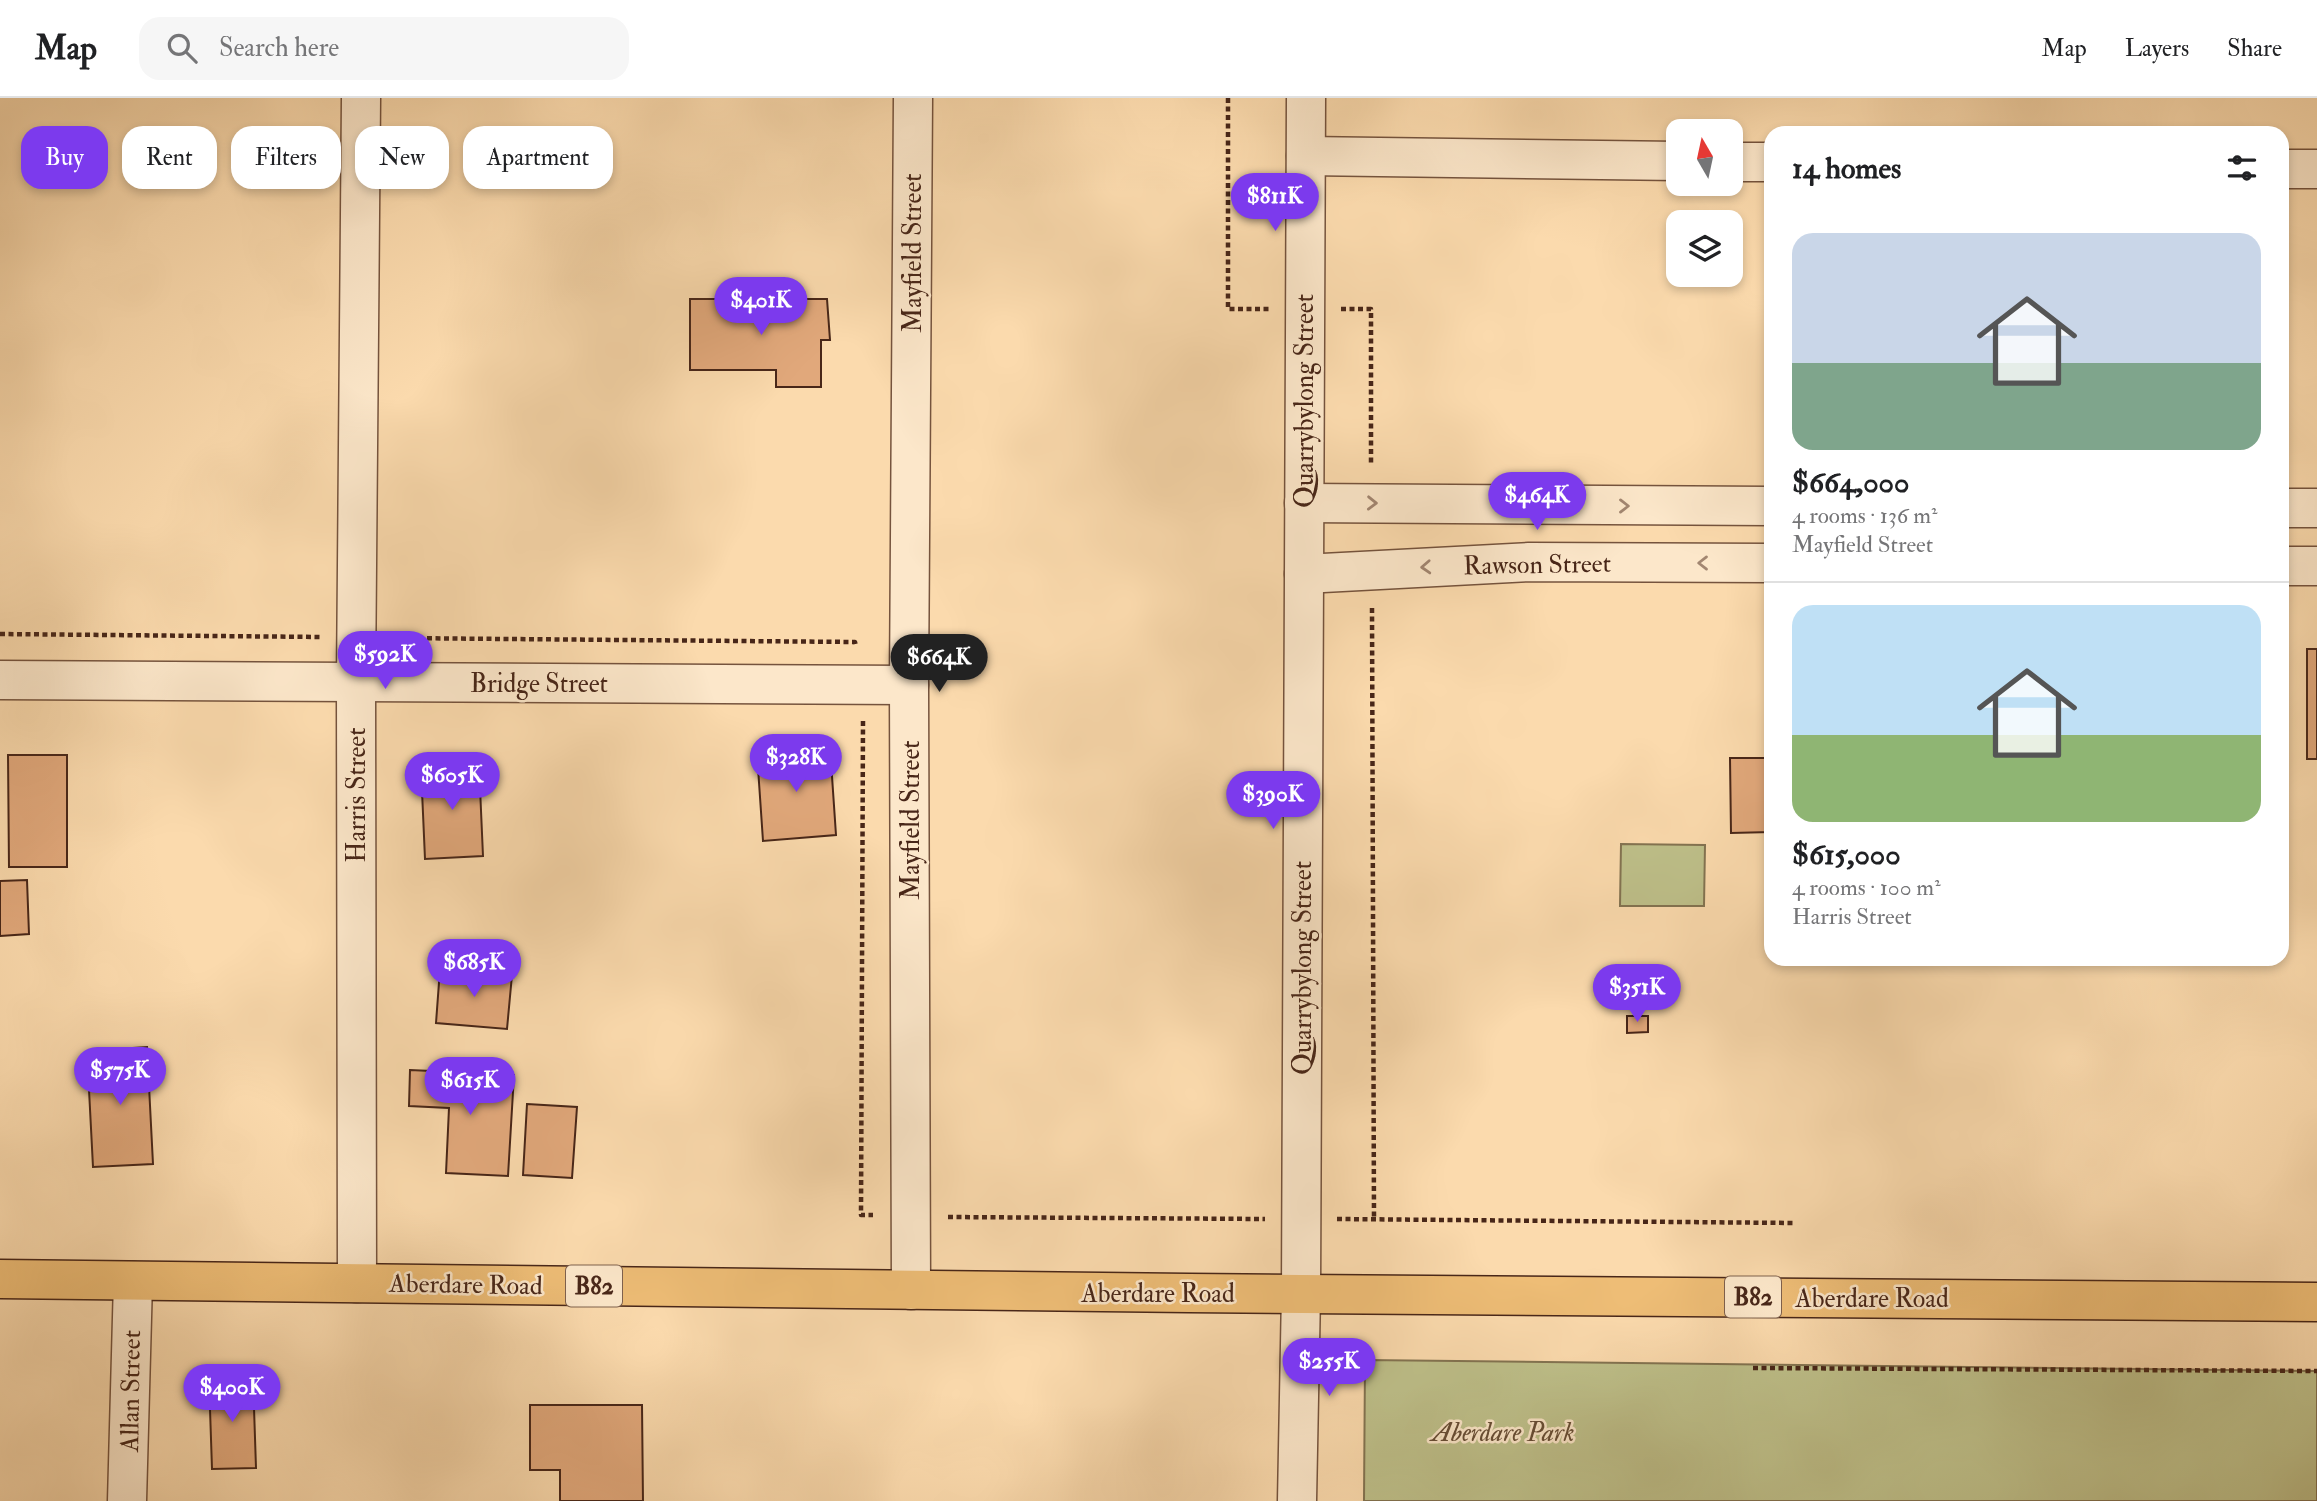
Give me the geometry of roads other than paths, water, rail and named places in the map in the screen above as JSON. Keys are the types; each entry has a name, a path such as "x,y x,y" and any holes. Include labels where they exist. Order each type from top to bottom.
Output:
{"main road":[{"name":"Aberdare Road","path":"0,1279 2317,1302"}],"street":[{"name":"Harris Street","path":"357,1283 355,682 361,98"},
{"name":"Mayfield Street","path":"911,1290 909,685 913,98"},
{"name":"Quarrybylong Street","path":"1297,1501 1301,1293 1306,98"},
{"path":"1306,156 1666,161"},
{"path":"1743,162 1764,162"},
{"path":"2289,169 2317,169"},
{"path":"1304,503 1764,506"},
{"path":"2289,508 2317,508"},
{"name":"Rawson Street","path":"1304,574 1529,562 1764,563"},
{"path":"2289,566 2317,566"},
{"name":"Bridge Street","path":"0,680 909,685"},
{"name":"Allan Street","path":"127,1501 133,1280"}],"park label":[{"name":"Aberdare Park","path":"1503,1432"}]}
